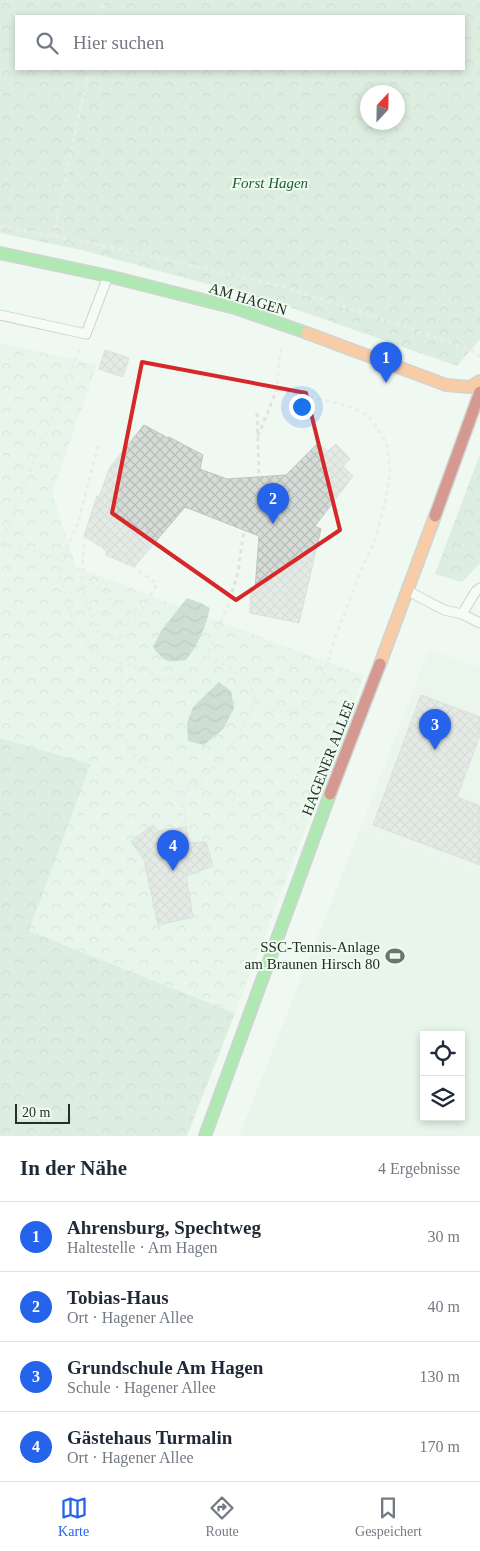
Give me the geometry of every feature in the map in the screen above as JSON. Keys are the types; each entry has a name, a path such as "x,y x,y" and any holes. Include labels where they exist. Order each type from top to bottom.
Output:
{"street":[{"name":"AM HAGEN","path":"0,252 108,276 235,308 368,355 446,386 470,387 480,381"},
{"name":"HAGENER ALLEE","path":"205,1136 480,392"}],"lane":[{"path":"0,315 86,334 108,276"},
{"path":"462,614 476,591 480,588"},
{"path":"408,590 444,610 462,614 480,623"}],"path":[{"path":"101,15 104,0"},
{"path":"53,236 89,70"},
{"path":"0,226 95,244 281,286 478,353 480,361"},
{"path":"258,436 277,389 279,359 286,326"},
{"path":"0,546 86,334"},
{"path":"207,656 229,667 249,682 256,702 278,712 303,710 320,686 334,641 358,575 375,540 386,504 390,472 387,444 368,415 345,406 277,389"},
{"path":"257,413 259,477"},
{"path":"98,446 78,524 62,560 59,573 72,620 86,642 97,654 141,669 164,680 189,674 207,656 228,605 238,572 244,530"},
{"path":"84,536 82,586 98,631 112,639 127,636 157,584 134,567"},
{"path":"2,541 62,560"},
{"path":"82,586 93,584 104,592 116,609 127,612 143,606"},
{"path":"88,607 132,626"},
{"path":"121,662 118,725 135,757 160,781 181,795 186,827"},
{"path":"181,795 210,772 232,745 256,702"},
{"path":"193,786 269,813 315,835"}],"highlighted area":[{"path":"142,362 306,393 340,530 236,600 112,513"}],"shaded area":[{"path":"429,649 480,668 480,877 359,832"}],"green space":[{"name":"Forst Hagen","path":"0,0 480,0 480,339 457,366 278,303 81,250 0,233"},
{"path":"0,343 97,365 52,493 76,567 364,676 235,1013 29,931 91,764 0,738"},
{"path":"480,454 480,563 462,582 435,574"},
{"path":"0,738 91,764 29,931 235,1013 187,1136 0,1136"},
{"name":"SSC-Tennis-Anlage am Braunen Hirsch 80","path":"359,832 480,877 480,1136 239,1136"}],"water":[{"path":"187,598 210,608 206,623 195,648 186,660 166,660 153,647 161,631"},
{"path":"219,682 231,691 234,708 224,728 204,745 188,741 187,723 193,707"}],"building":[{"path":"105,350 129,358 123,377 99,369"},
{"path":"144,425 203,455 200,469 227,479 286,475 317,444 328,451 336,444 350,459 343,466 353,476 315,526 321,529 299,623 250,613 251,589 255,590 259,536 185,507 134,567 106,555 106,550 84,536 97,496 99,497 110,467"},
{"path":"421,695 480,717 480,735 457,797 480,806 480,865 373,825"},
{"path":"153,825 158,831 186,827 189,843 206,842 213,866 186,876 193,917 158,925 144,860 131,841"}],"traffic: fast":[{"path":"0,253 108,276 235,308 307,333"},
{"path":"205,1136 330,794"}],"traffic: slow":[{"path":"307,333 446,385 470,387 480,381"},
{"path":"380,664 435,516"}],"traffic: jam":[{"path":"435,516 480,392"},
{"path":"330,794 380,664"}],"place":[{"name":"Ahrensburg, Spechtweg","path":"386,383"},
{"name":"Tobias-Haus","path":"273,524"},
{"name":"Grundschule Am Hagen","path":"435,750"},
{"name":"Gästehaus Turmalin","path":"173,871"},
{"name":"SSC-Tennis-Anlage am Braunen Hirsch 80","path":"395,956"}]}
